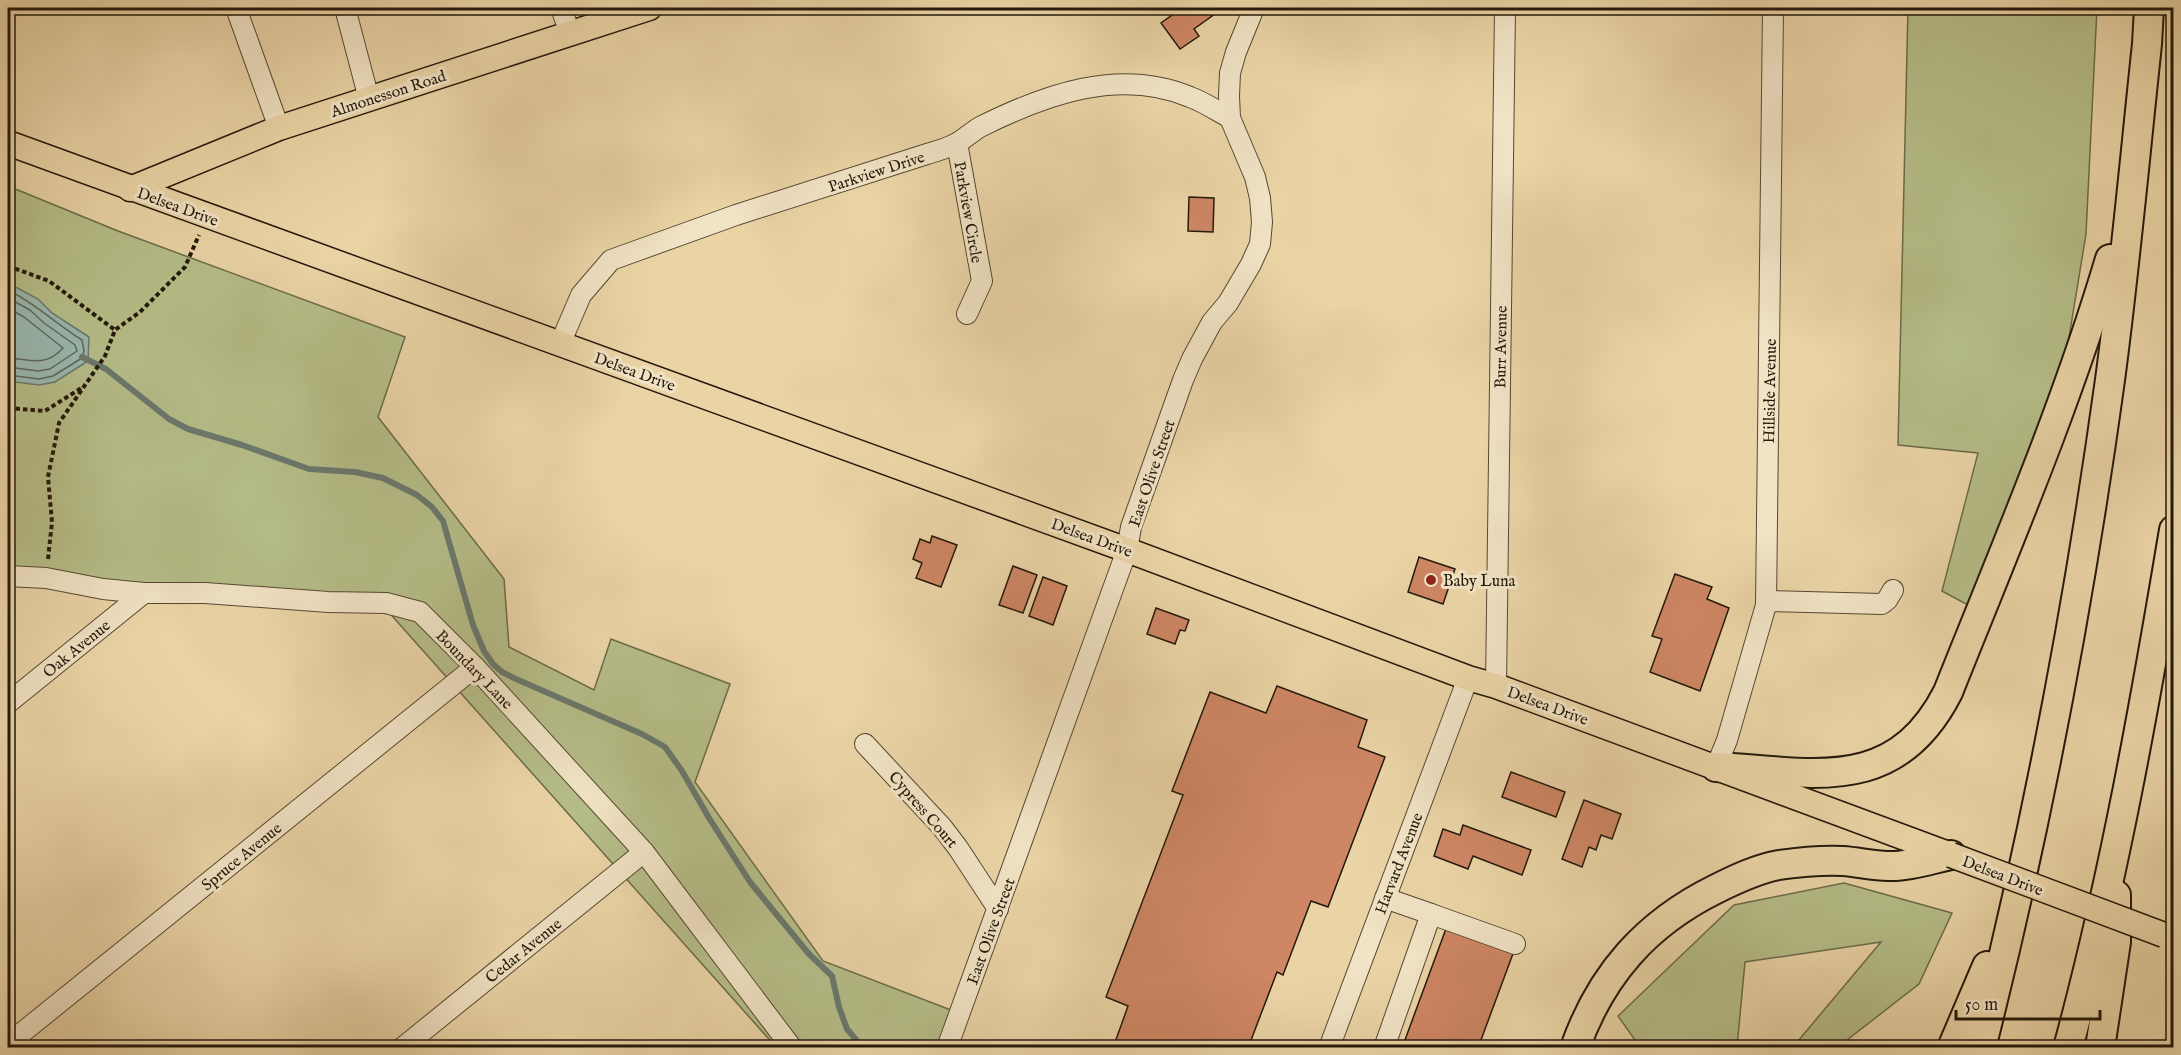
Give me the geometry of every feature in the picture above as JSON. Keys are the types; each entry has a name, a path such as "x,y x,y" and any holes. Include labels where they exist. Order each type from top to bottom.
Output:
{"highway":[{"path":"1981,1047 2018,895 2064,671 2084,556 2110,378 2149,8"},
{"path":"1716,767 1832,773 1859,770 1879,763 1900,750 1922,731 1941,706 2054,424 2096,304 2110,258 2120,211 2147,44"},
{"path":"2068,1047 2115,849 2156,638 2174,530"},
{"path":"2100,1047 2116,942 2115,849"},
{"path":"1575,1047 1591,1010 1621,962 1650,932 1692,900 1753,872 1779,866 1841,861 1890,867 1951,855"},
{"path":"1952,1047 2018,895"}],"main road":[{"name":"Almonesson Road","path":"130,189 279,128 649,8"},
{"name":"Delsea Drive","path":"8,143 1127,550 1467,678 1496,686 1716,767 2170,938"}],"street":[{"path":"236,8 279,128"},
{"path":"345,8 369,99"},
{"path":"561,8 570,33"},
{"name":"East Olive Street","path":"947,1047 1127,550 1131,527 1183,380 1212,322 1228,303 1260,244 1262,222 1255,177 1230,118 1230,73 1243,31 1254,8"},
{"name":"Burr Avenue","path":"1496,686 1505,8"},
{"name":"Hillside Avenue","path":"1716,767 1727,740 1766,601 1773,8"},
{"name":"Parkview Drive","path":"560,344 581,295 611,261 736,215 957,143 977,129 1038,100 1059,93 1125,84 1170,90 1190,97 1230,118"},
{"name":"Parkview Circle","path":"957,143 982,282 967,314"},
{"name":"Boundary Lane","path":"8,576 46,578 103,589 144,593 205,593 328,602 386,603 420,612 476,667 644,852 792,1047"},
{"path":"1766,601 1882,604 1893,590"},
{"name":"Oak Avenue","path":"8,703 144,593"},
{"name":"Spruce Avenue","path":"8,1044 476,667"},
{"name":"Harvard Avenue","path":"1329,1047 1467,678"},
{"name":"Cypress Court","path":"865,744 942,827 998,909"},
{"name":"Cedar Avenue","path":"402,1047 644,852"},
{"path":"1385,898 1515,944"},
{"path":"1383,1047 1431,914"}],"path":[{"path":"46,578 52,522 48,477 59,423 105,356 115,330 140,312 185,267 208,217"},
{"path":"8,266 50,281 115,330"},
{"path":"8,408 45,411 86,385"}],"green space":[{"path":"1908,8 2097,8 2086,234 2060,392 1979,611 1942,591 1978,453 1898,445"},
{"path":"8,186 118,231 405,337 378,417 504,579 509,647 594,690 611,639 730,684 695,782 823,961 956,1012 942,1047 776,1047 377,599 8,586"},
{"path":"1844,883 1952,913 1919,984 1838,1047 1793,1047 1881,942 1745,962 1737,1047 1640,1047 1618,1016 1734,905"}],"water":[{"path":"8,283 38,299 52,313 89,337 88,361 55,382 39,385 8,381"}],"building":[{"path":"1182,8 1222,9 1194,29 1199,36 1180,49 1161,23"},
{"path":"1189,197 1214,198 1213,232 1188,231"},
{"path":"932,536 957,545 941,587 916,578 922,563 913,559 920,539 930,543"},
{"name":"Baby Luna","path":"1419,557 1455,569 1443,604 1408,592"},
{"path":"1013,566 1037,575 1023,613 999,605"},
{"path":"1675,574 1712,587 1707,599 1729,608 1700,691 1650,672 1662,639 1652,636"},
{"path":"1043,577 1067,586 1053,625 1029,616"},
{"path":"1156,608 1189,620 1185,631 1180,630 1175,644 1147,634"},
{"path":"1277,686 1367,720 1358,747 1385,757 1328,907 1311,901 1283,975 1277,972 1248,1048 1113,1048 1128,1006 1106,997 1183,795 1172,791 1210,692 1266,713"},
{"path":"1511,772 1565,792 1556,817 1502,797"},
{"path":"1584,800 1621,814 1612,839 1601,835 1596,850 1589,847 1582,867 1562,859"},
{"path":"1463,825 1531,850 1522,875 1473,856 1468,869 1434,856 1443,829 1460,835"},
{"path":"1447,926 1514,951 1478,1048 1402,1048"}],"waterway":[{"path":"82,357 106,369 169,419 188,429 309,469 355,472 383,478 417,495 432,507 443,521 473,625 484,651 493,664 516,679 642,734 665,747 750,882 809,954 832,976 847,1029 863,1048"}],"place":[{"name":"Baby Luna","path":"1431,580"}]}
